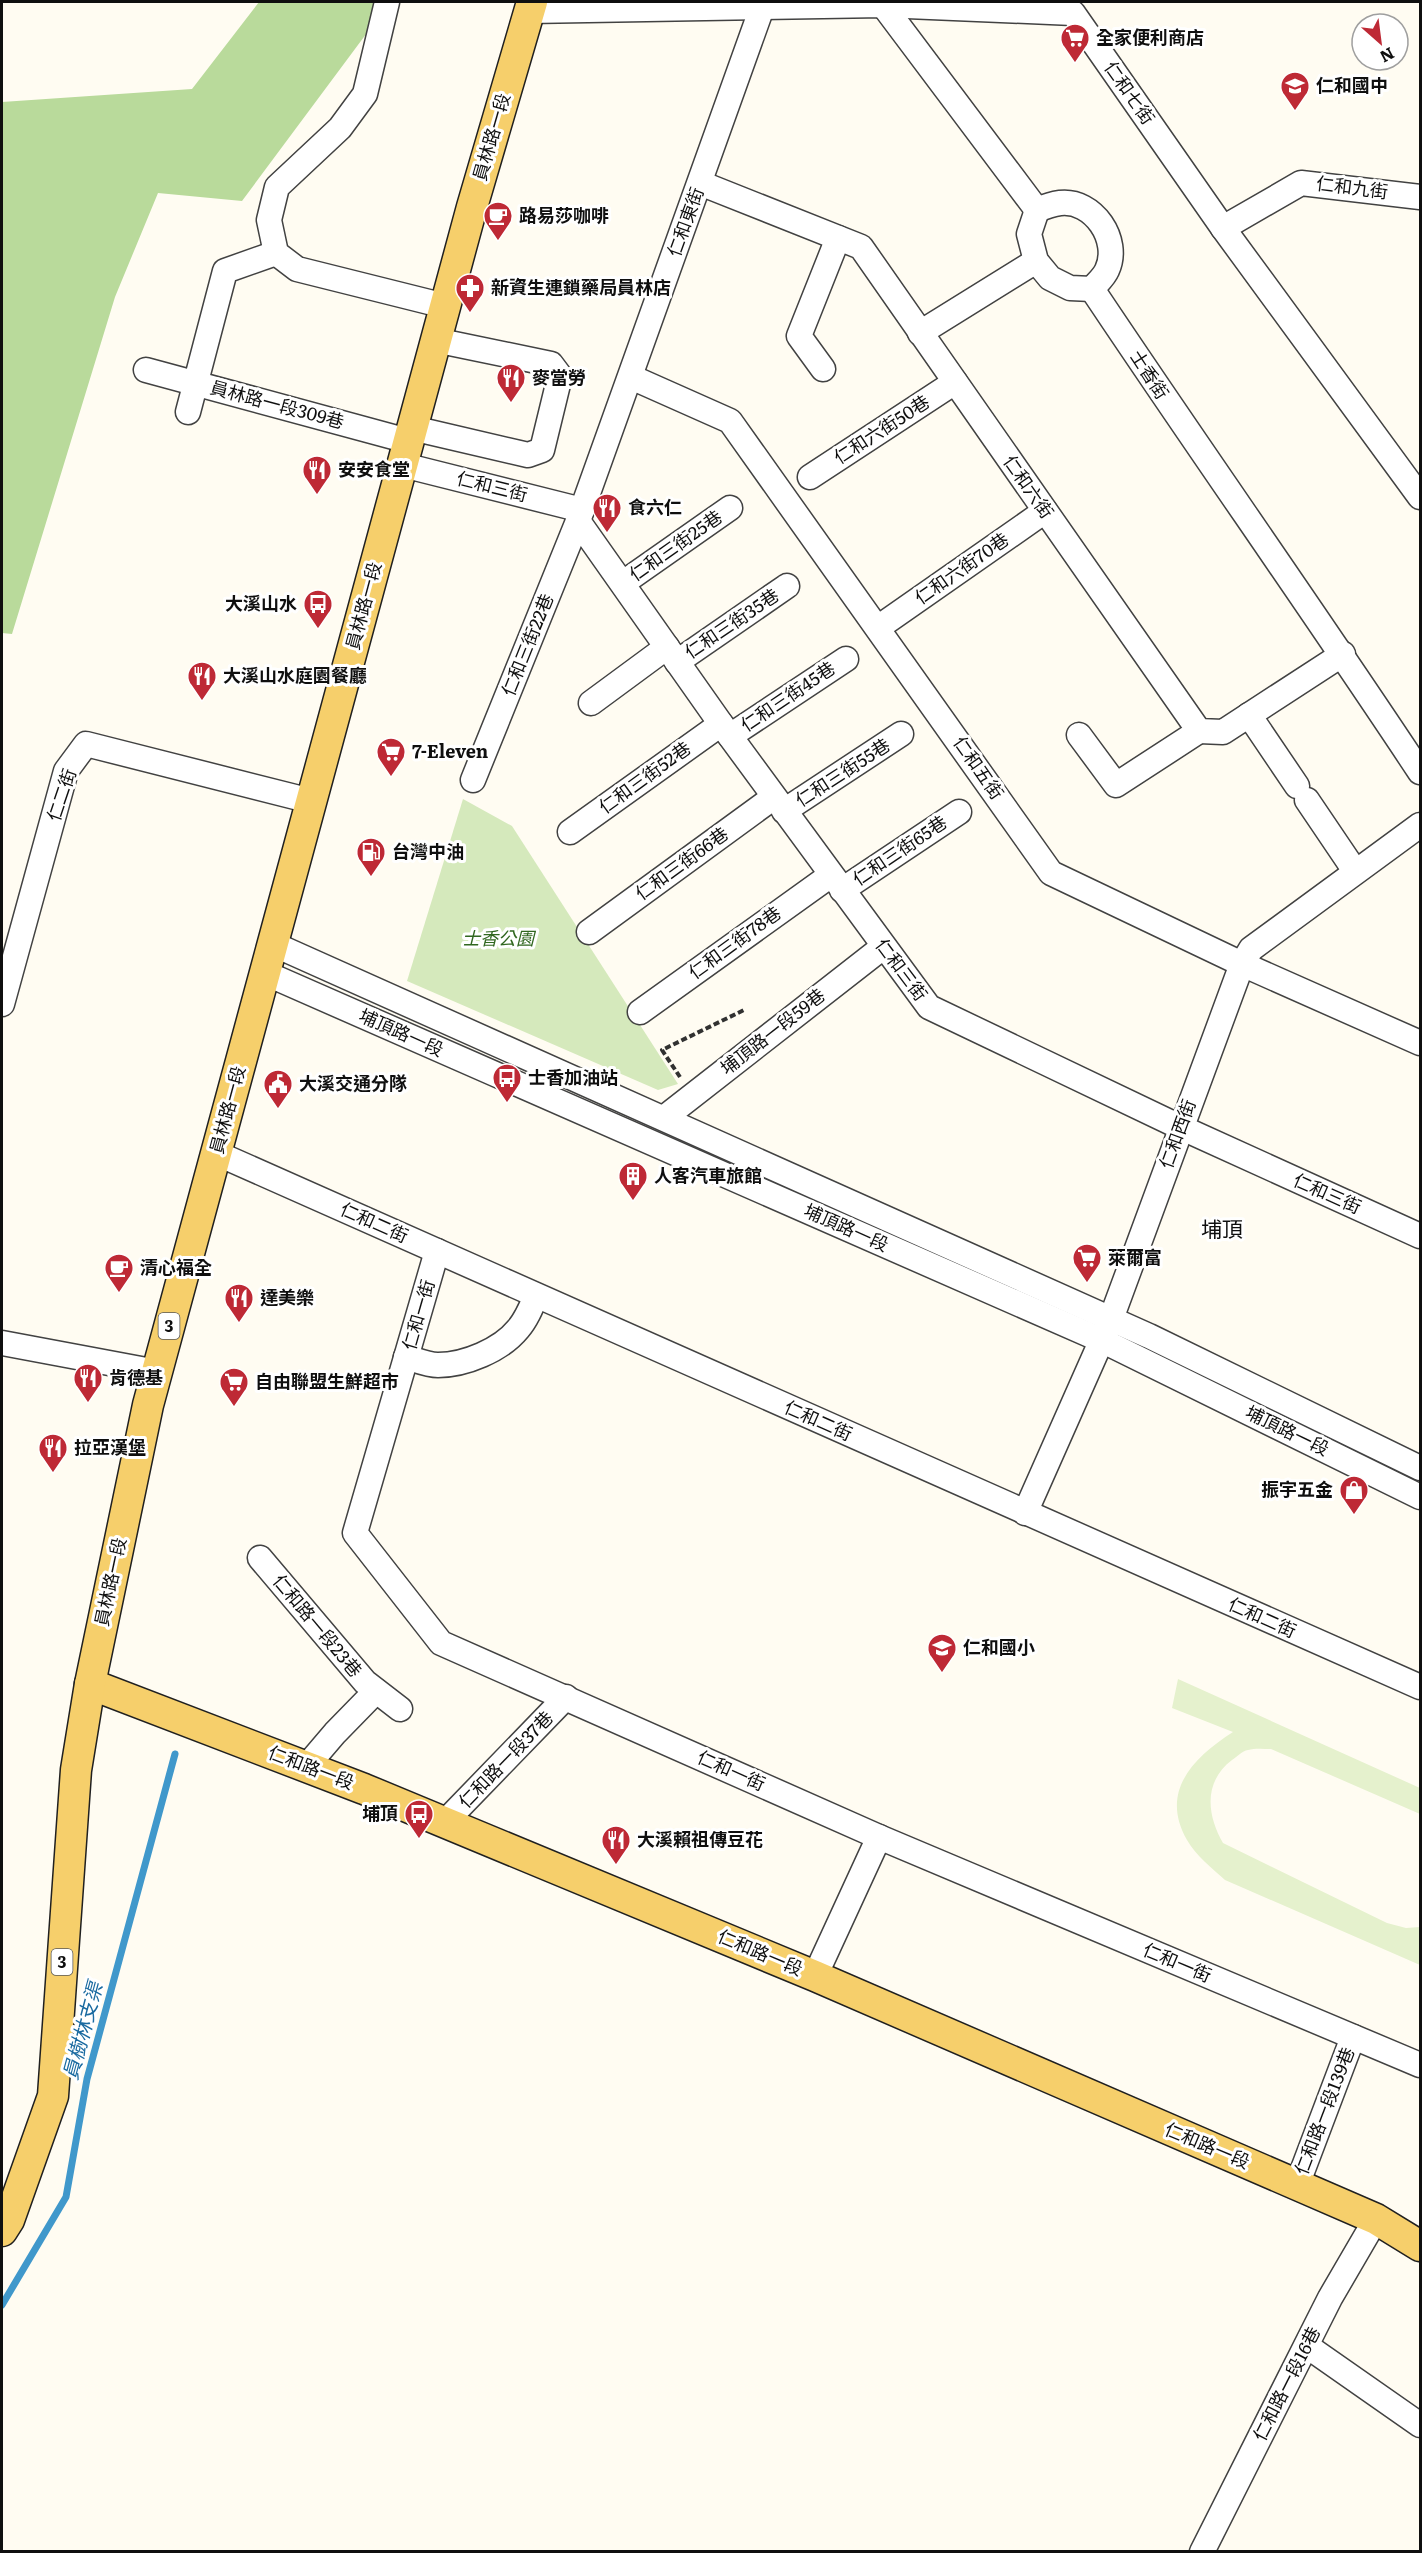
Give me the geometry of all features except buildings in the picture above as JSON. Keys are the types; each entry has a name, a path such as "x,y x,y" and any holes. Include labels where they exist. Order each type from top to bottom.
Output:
{"main road":[{"name":"員林路一段","path":"2,2231 9,2220 53,2096 76,1770 90,1684 157,1372 435,340 531,6"},
{"name":"仁和路一段","path":"90,1684 445,1822 815,1976 1376,2219 1420,2243"}],"street":[{"path":"387,2 365,94 340,128 277,187 269,220 276,253 297,269 445,306"},
{"name":"仁和七街","path":"531,6 943,4 1074,7 1223,228 1420,497"},
{"name":"仁和東街","path":"580,515 763,5"},
{"path":"883,5 1037,210"},
{"name":"仁和六街","path":"700,183 861,247 1198,731"},
{"name":"仁和九街","path":"1223,228 1301,183 1420,196"},
{"path":"1061,202 1084,207 1102,223 1111,246 1110,254 1107,270 1092,289 1070,288 1050,278 1036,261 1029,234 1037,210 1061,202"},
{"path":"823,369 799,336 838,238"},
{"path":"188,412 225,271 276,253"},
{"path":"920,333 1036,261"},
{"name":"士香街","path":"1092,289 1183,426 1343,654 1420,772"},
{"path":"408,444 528,455 543,450 560,376 551,364 435,340"},
{"name":"員林路一段309巷","path":"146,370 408,444"},
{"name":"仁和五街","path":"631,377 730,422 879,627 1051,873 1242,964 1420,1043"},
{"name":"仁和六街50巷","path":"810,477 955,382"},
{"name":"仁和三街","path":"408,444 580,515 623,584 672,654 883,947 929,1007 1180,1127 1420,1236"},
{"name":"仁和三街25巷","path":"623,584 730,508"},
{"name":"仁和六街70巷","path":"879,627 1044,511"},
{"name":"仁和三街22巷","path":"473,780 580,515"},
{"name":"仁和三街35巷","path":"591,703 787,586"},
{"path":"1079,735 1116,785 1198,731 1223,732 1343,654"},
{"name":"仁和三街45巷","path":"726,730 846,659"},
{"path":"1250,715 1355,871"},
{"name":"仁和三街52巷","path":"570,832 726,730"},
{"name":"仁和三街55巷","path":"779,804 901,734"},
{"name":"仁二街","path":"2,1004 66,771 86,744 311,801"},
{"name":"仁和三街66巷","path":"590,932 779,804"},
{"name":"仁和三街65巷","path":"837,882 959,812"},
{"name":"仁和西街","path":"1025,1513 1106,1330 1242,964 1251,949 1420,825"},
{"name":"仁和三街78巷","path":"640,1012 837,882"},
{"name":"埔頂路一段","path":"273,945 664,1118 1106,1330 1420,1497"},
{"name":"埔頂路一段59巷","path":"664,1118 883,947"},
{"name":"埔頂路一段","path":"265,973 1106,1330 1420,1468"},
{"name":"仁和二街","path":"216,1153 1420,1687"},
{"name":"仁和一街","path":"437,1251 355,1533 441,1643 879,1837 1420,2065"},
{"path":"406,1357 436,1365 461,1363 481,1355 518,1330 536,1296"},
{"path":"2,1343 157,1372"},
{"name":"仁和路一段23巷","path":"260,1558 365,1682 400,1709"},
{"name":"仁和路一段23巷","path":"306,1767 335,1732 376,1691"},
{"name":"仁和路一段37巷","path":"445,1822 566,1697"},
{"path":"815,1976 879,1837"},
{"name":"仁和路一段139巷","path":"1297,2185 1353,2037"},
{"name":"仁和路一段16巷","path":"1203,2551 1330,2298 1376,2219"},
{"path":"1307,2346 1420,2425"}],"path":[{"path":"692,1095 662,1050 744,1010"}],"green space":[{"path":"259,2 386,2 381,14 242,201 158,193 115,297 12,634 2,633 2,102 192,89"},
{"name":"士香公園","path":"463,799 512,826 678,1084 658,1090 407,981"},
{"path":"1178,1679 1420,1788 1420,1814 1271,1749 1251,1749 1232,1760 1216,1778 1212,1789 1211,1810 1223,1843 1387,1923 1406,1928 1420,1927 1420,1965 1225,1880 1195,1851 1179,1822 1177,1806 1179,1791 1194,1764 1233,1732 1172,1708"}],"waterway":[{"name":"員樹林支渠","path":"2,2305 66,2197 87,2079 175,1754"}],"place":[{"name":"全家便利商店","path":"1075,64"},
{"name":"仁和國中","path":"1295,112"},
{"name":"路易莎咖啡","path":"498,242"},
{"name":"新資生連鎖藥局員林店","path":"470,314"},
{"name":"麥當勞","path":"511,404"},
{"name":"安安食堂","path":"317,496"},
{"name":"食六仁","path":"607,534"},
{"name":"大溪山水","path":"318,630"},
{"name":"大溪山水庭園餐廳","path":"202,702"},
{"name":"7-Eleven","path":"391,778"},
{"name":"台灣中油","path":"371,878"},
{"name":"士香加油站","path":"507,1104"},
{"name":"大溪交通分隊","path":"278,1110"},
{"name":"人客汽車旅館","path":"633,1202"},
{"name":"萊爾富","path":"1087,1284"},
{"name":"清心福全","path":"119,1294"},
{"name":"達美樂","path":"239,1324"},
{"name":"肯德基","path":"88,1404"},
{"name":"自由聯盟生鮮超市","path":"234,1408"},
{"name":"拉亞漢堡","path":"53,1474"},
{"name":"振宇五金","path":"1354,1516"},
{"name":"仁和國小","path":"942,1674"},
{"name":"埔頂","path":"419,1840"},
{"name":"大溪賴祖傳豆花","path":"616,1866"}],"district":[{"name":"埔頂","path":"1222,1230"}]}
